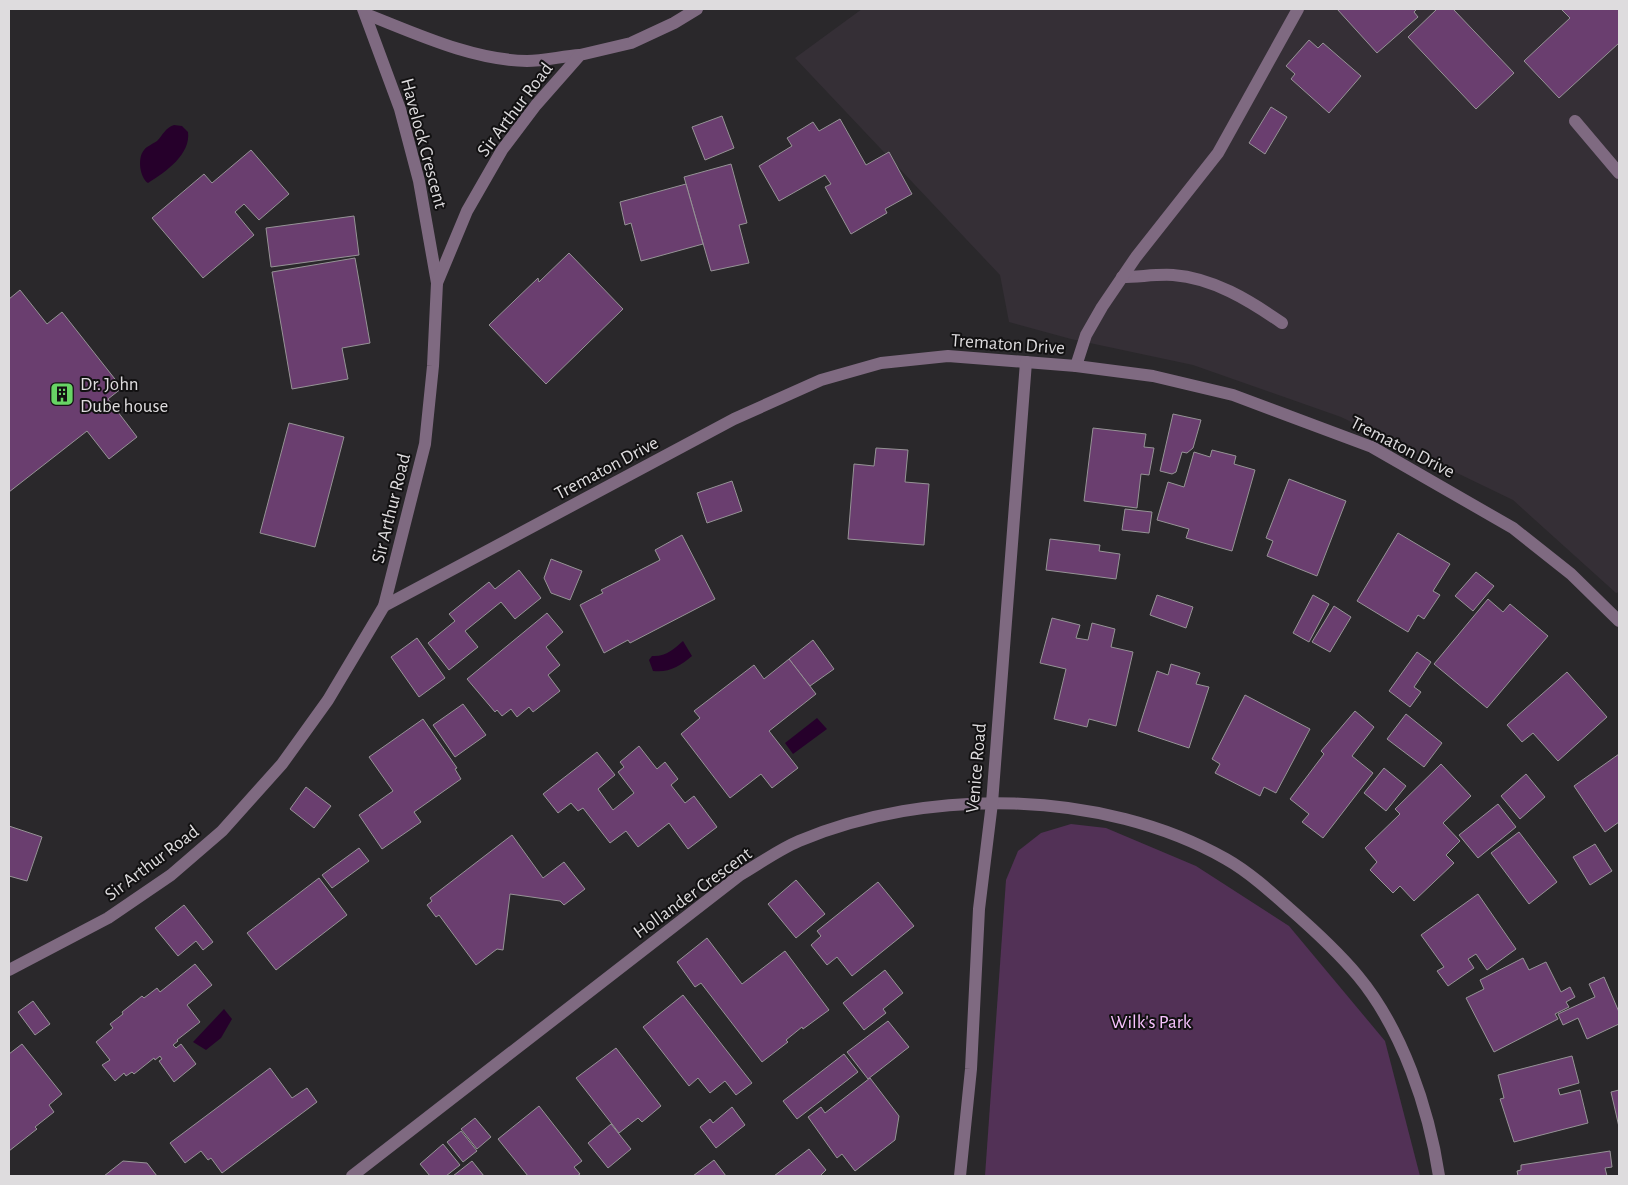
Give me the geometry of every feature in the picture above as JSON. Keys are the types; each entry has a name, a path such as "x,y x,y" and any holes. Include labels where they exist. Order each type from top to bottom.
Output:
{"street":[{"path":"580,54 631,43 674,23 697,9"},
{"path":"1076,366 1086,335 1122,277 1218,153 1298,9"},
{"name":"Havelock Crescent","path":"365,12 431,39 480,55 527,61 580,54"},
{"name":"Havelock Crescent","path":"365,12 402,118 419,181 437,283"},
{"name":"Sir Arthur Road","path":"9,970 108,918 171,875 222,831 282,764 328,700 384,606 425,444 433,366 437,283 467,211 502,150 536,105 580,54"},
{"path":"1575,121 1619,173"},
{"path":"1122,277 1173,276 1190,278 1226,289 1282,322"},
{"name":"Trematon Drive","path":"384,606 734,419 821,380 881,363 948,356 1076,366 1153,376 1233,395 1372,447 1513,528 1571,574 1619,621"},
{"name":"Venice Road","path":"960,1176 971,1069 979,909 992,804 1026,362"},
{"name":"Hollander Crescent","path":"352,1176 740,876 798,842 866,819 919,809 992,804 1089,811 1133,820 1182,838 1227,860 1274,894 1311,927 1359,977 1394,1031 1426,1114 1439,1176"}],"shaded area":[{"path":"862,9 1619,9 1619,592 1616,593 1513,500 1341,417 1193,365 1071,339 1009,322 1000,275 795,58"},
{"path":"174,125 182,126 188,132 186,148 176,162 148,183 141,172 142,154 147,147 157,141 166,130"},
{"path":"683,641 692,656 674,668 664,671 653,671 649,660 652,656 666,654"},
{"path":"817,718 827,729 793,754 785,743"},
{"path":"224,1009 232,1019 221,1038 206,1050 193,1042"}],"green space":[{"name":"Wilk's Park","path":"1071,824 1106,828 1196,866 1289,926 1385,1041 1420,1176 985,1176 1006,880 1018,851 1041,833"}],"building":[{"path":"1337,9 1417,9 1414,12 1418,17 1377,53"},
{"path":"1437,9 1453,9 1514,73 1476,109 1408,37"},
{"path":"1561,9 1619,9 1619,43 1559,98 1524,61 1570,18"},
{"path":"1309,40 1318,48 1323,43 1361,76 1329,113 1291,79 1295,74 1286,66"},
{"path":"1271,107 1287,117 1265,154 1249,143"},
{"path":"722,116 734,148 705,160 692,127"},
{"path":"840,119 866,165 889,152 912,194 885,209 887,213 851,234 825,187 831,184 825,175 779,201 759,166 792,146 787,138 813,122 819,131"},
{"path":"251,150 289,194 259,220 244,204 235,212 254,235 203,278 152,218 204,174 212,183"},
{"path":"731,164 747,223 739,225 749,263 711,271 684,177"},
{"path":"686,184 703,244 641,261 631,223 625,225 620,202"},
{"path":"354,216 359,255 271,267 266,228"},
{"path":"569,253 623,309 546,384 489,325 538,278 539,282"},
{"path":"355,258 370,343 342,348 348,379 292,389 272,272"},
{"name":"Dr. John Dube house","path":"20,290 47,324 62,312 122,388 108,399 137,437 109,459 87,431 9,492 9,299"},
{"path":"1173,414 1201,420 1193,448 1187,453 1182,452 1176,472 1172,474 1160,471"},
{"path":"289,423 344,437 315,547 260,533"},
{"path":"1093,428 1146,434 1144,447 1154,448 1149,475 1141,474 1137,508 1084,501"},
{"path":"876,448 908,450 905,482 929,484 924,545 848,539 854,464 874,466"},
{"path":"1212,450 1236,456 1234,464 1255,470 1232,551 1186,538 1189,529 1157,520 1168,482 1184,487 1194,452 1210,457"},
{"path":"1289,479 1346,501 1317,576 1267,556 1273,541 1266,538"},
{"path":"732,481 742,511 707,523 697,493"},
{"path":"1125,509 1152,512 1149,533 1122,530"},
{"path":"1398,533 1450,564 1433,591 1440,595 1424,619 1418,615 1408,632 1357,601"},
{"path":"682,535 715,599 630,643 628,640 604,653 580,605 603,593 601,590 660,560 655,550"},
{"path":"1050,539 1100,545 1099,551 1120,554 1116,579 1046,570"},
{"path":"551,559 582,571 570,600 551,593 544,578"},
{"path":"519,570 541,598 515,619 501,602 465,631 478,647 449,670 428,643 455,621 449,614 489,582 495,589"},
{"path":"1476,572 1494,586 1473,611 1455,596"},
{"path":"1157,595 1193,607 1186,628 1150,615"},
{"path":"1313,595 1329,604 1309,642 1293,633"},
{"path":"1488,599 1503,612 1510,604 1548,636 1487,708 1434,664"},
{"path":"1334,606 1351,617 1330,652 1312,642"},
{"path":"547,613 563,632 546,647 560,665 548,675 560,691 533,712 529,707 517,717 511,709 502,716 497,710 495,712 467,679"},
{"path":"1052,618 1080,625 1076,638 1088,640 1092,623 1115,629 1111,647 1133,652 1116,726 1089,719 1087,727 1054,719 1066,669 1040,663"},
{"path":"417,638 445,678 419,697 391,657"},
{"path":"813,640 834,669 810,686 789,659"},
{"path":"1417,652 1431,662 1414,687 1421,692 1410,707 1389,691"},
{"path":"789,659 816,694 769,731 798,768 772,788 761,774 730,798 681,734 700,718 694,711 754,665 764,679"},
{"path":"1171,664 1200,673 1196,684 1209,687 1189,748 1138,731 1157,671 1168,675"},
{"path":"1567,672 1607,717 1558,761 1533,733 1522,742 1507,725"},
{"path":"1245,695 1310,729 1276,793 1264,787 1260,796 1215,773 1220,764 1212,759"},
{"path":"463,704 486,735 455,757 433,725"},
{"path":"1355,711 1374,727 1352,756 1373,773 1323,838 1302,822 1309,814 1290,799 1324,754 1321,751"},
{"path":"1406,714 1442,743 1424,767 1387,739"},
{"path":"423,719 457,768 455,769 461,779 414,812 421,822 382,849 359,815 393,791 369,757"},
{"path":"639,746 657,769 665,762 678,779 671,785 685,803 694,796 717,827 688,849 669,823 638,847 626,831 610,843 583,808 578,811 571,803 558,813 543,794 597,752 615,775 598,789 613,810 634,793 618,772 624,767 620,762"},
{"path":"1619,754 1619,822 1605,832 1574,786"},
{"path":"1441,764 1471,796 1443,823 1460,841 1446,855 1454,863 1414,901 1400,886 1393,893 1370,870 1377,862 1365,848 1400,814 1395,809"},
{"path":"1384,768 1406,786 1386,811 1364,793"},
{"path":"1526,774 1545,797 1520,819 1501,796"},
{"path":"306,787 331,806 314,828 290,809"},
{"path":"1498,804 1516,827 1478,858 1459,835"},
{"path":"9,826 42,837 27,881 9,876"},
{"path":"1519,832 1557,882 1529,904 1491,853"},
{"path":"512,835 543,878 564,862 585,889 564,905 560,901 510,894 503,950 497,949 476,965 439,915 436,917 427,905 432,901 430,898"},
{"path":"1595,844 1612,871 1590,885 1573,857"},
{"path":"359,848 369,861 332,888 322,875"},
{"path":"319,878 347,915 276,970 247,933"},
{"path":"796,880 825,914 796,938 768,904"},
{"path":"878,882 914,926 852,976 837,957 827,965 811,945 821,936 817,931"},
{"path":"1478,894 1516,949 1487,970 1476,954 1468,959 1474,968 1448,986 1437,971 1444,967 1421,935"},
{"path":"184,905 213,942 203,950 196,941 178,956 155,928"},
{"path":"707,938 742,984 785,951 829,1010 803,1029 802,1027 786,1040 788,1042 762,1062 701,983 695,987 677,962"},
{"path":"1523,958 1529,970 1546,962 1561,992 1570,987 1575,997 1566,1002 1569,1007 1555,1014 1558,1019 1494,1052 1466,998 1484,989 1480,980"},
{"path":"195,964 212,985 187,1005 200,1022 173,1045 176,1048 181,1044 196,1064 174,1082 159,1061 162,1059 160,1056 155,1060 154,1058 134,1074 132,1072 126,1076 124,1073 115,1081 102,1065 110,1060 96,1042 113,1028 110,1024 123,1014 122,1012 142,996 144,998 157,988 160,992"},
{"path":"885,970 903,993 883,1009 886,1013 864,1030 843,1003"},
{"path":"1604,977 1619,1012 1619,1024 1587,1039 1578,1018 1563,1025 1558,1014 1595,997 1589,984"},
{"path":"683,995 752,1083 736,1095 725,1081 710,1093 698,1078 689,1086 643,1027"},
{"path":"33,1001 50,1024 35,1035 18,1012"},
{"path":"888,1021 909,1047 868,1079 847,1052"},
{"path":"22,1044 62,1094 49,1105 54,1112 35,1127 37,1129 9,1151 9,1054"},
{"path":"616,1048 661,1106 642,1122 638,1118 619,1133 576,1078"},
{"path":"844,1054 858,1072 797,1119 783,1101"},
{"path":"1572,1056 1579,1083 1558,1089 1560,1095 1580,1090 1588,1123 1514,1142 1500,1099 1504,1098 1498,1075"},
{"path":"270,1068 292,1098 307,1088 317,1102 222,1173 211,1158 208,1160 201,1151 185,1163 170,1143"},
{"path":"870,1078 899,1116 895,1140 855,1171 842,1154 837,1158 808,1117 821,1107 825,1113"},
{"path":"1619,1090 1619,1127 1611,1092"},
{"path":"539,1106 582,1161 574,1167 580,1174 577,1176 528,1176 498,1139"},
{"path":"732,1107 745,1125 716,1148 700,1127 710,1119 713,1123"},
{"path":"475,1118 491,1137 477,1149 461,1129"},
{"path":"611,1124 631,1149 608,1168 588,1143"},
{"path":"461,1131 477,1151 463,1162 447,1142"},
{"path":"443,1144 460,1165 446,1176 430,1176 420,1164"},
{"path":"809,1149 826,1170 822,1176 774,1176"},
{"path":"1610,1151 1612,1167 1605,1168 1607,1176 1518,1176 1517,1171 1521,1170 1521,1165"},
{"path":"714,1160 726,1176 693,1176"},
{"path":"123,1161 147,1163 157,1176 104,1176"},
{"path":"472,1161 484,1176 453,1176"}],"place":[{"name":"Dr. John Dube house","path":"62,394"}]}
